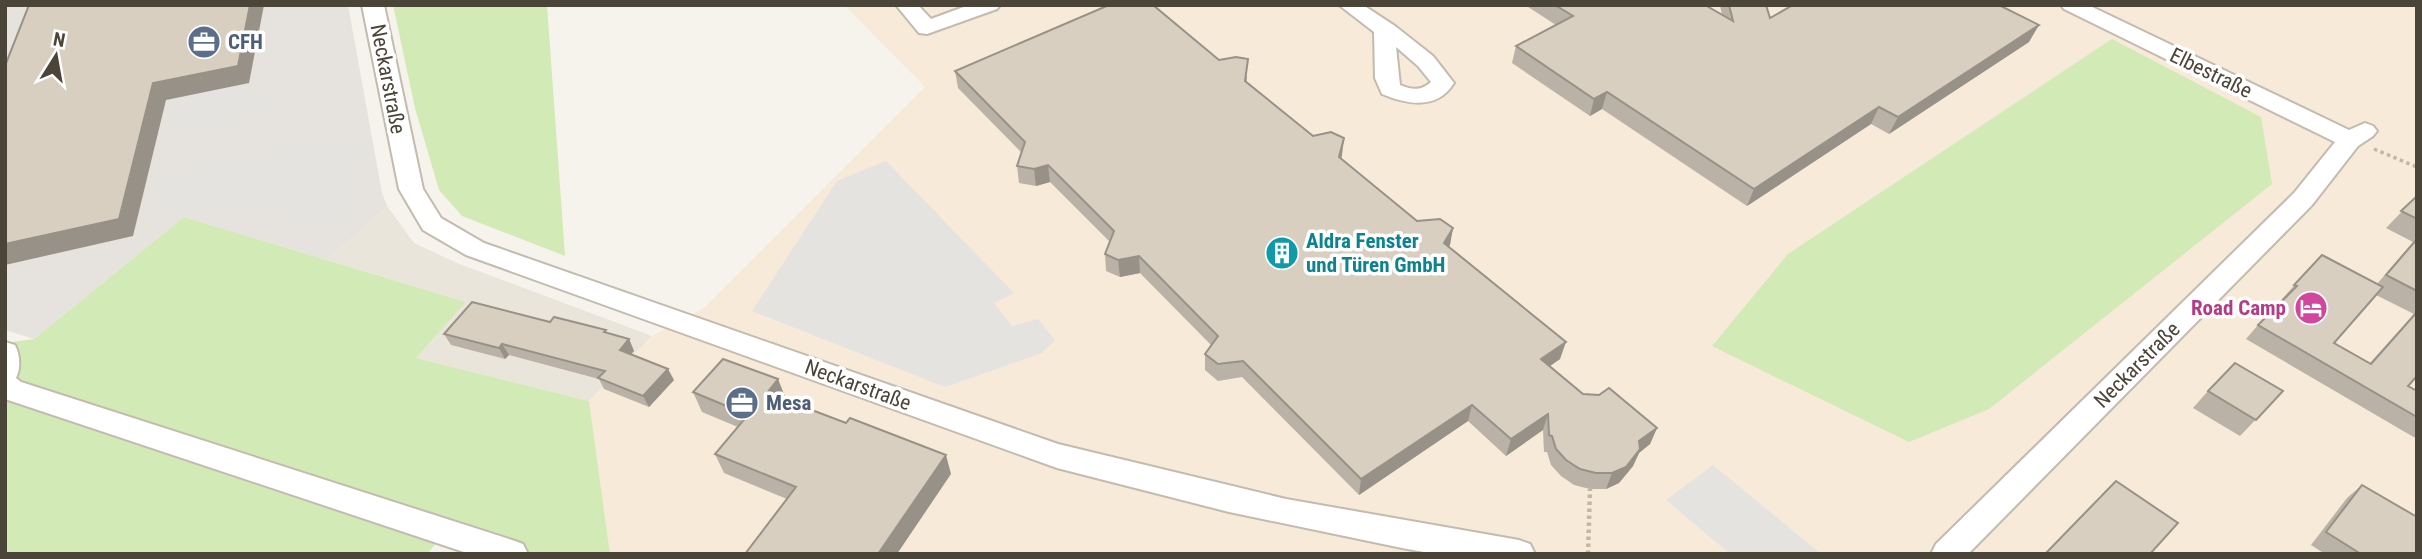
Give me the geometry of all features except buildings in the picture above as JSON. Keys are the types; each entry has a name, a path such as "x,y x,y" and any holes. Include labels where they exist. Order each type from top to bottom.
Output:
{"street":[{"name":"Neckarstraße","path":"373,5 411,189 432,224 475,249 1057,456 1142,480 1317,519 1519,554"},
{"path":"1349,5 1385,31"},
{"name":"Elbestraße","path":"2071,5 2358,136"},
{"name":"Neckarstraße","path":"1947,554 2303,200 2358,136"},
{"path":"5,353 5,373"},
{"path":"5,385 10,390 512,554"}],"lane":[{"path":"906,5 927,27 990,5"}],"path":[{"path":"2358,136 2417,167"},
{"path":"1588,554 1590,489"}],"shaded area":[{"path":"5,5 348,5 382,193 387,206 327,260 184,217 34,339 5,330"},
{"path":"844,5 2417,5 2417,554 610,554 589,401 652,336 704,308 925,87"},
{"path":"252,85 251,96 273,91 268,117 167,137 177,100"},
{"path":"366,129 357,217 276,235 280,206 227,218 228,210 206,214 206,208 144,221 157,172"},
{"path":"886,161 1014,293 994,303 1012,326 1038,319 1055,340 1042,353 945,387 752,311 837,181"},
{"path":"387,206 414,243 457,263 652,336 589,401 416,358 466,302 327,260"},
{"path":"1713,465 1821,554 1730,554 1666,500"}],"green space":[{"path":"393,5 547,5 565,256 462,216 439,190 415,108"},
{"path":"2112,39 2261,117 2272,184 1989,409 1909,442 1712,346 1788,254"},
{"path":"184,217 466,302 416,358 589,401 610,554 537,554 451,526 427,554 5,554 5,343 34,339"}],"place":[{"name":"CFH","path":"204,42"},
{"name":"Aldra Fenster und Türen GmbH","path":"1282,253"},
{"name":"Road Camp","path":"2311,308"},
{"name":"Mesa","path":"742,403"}]}
